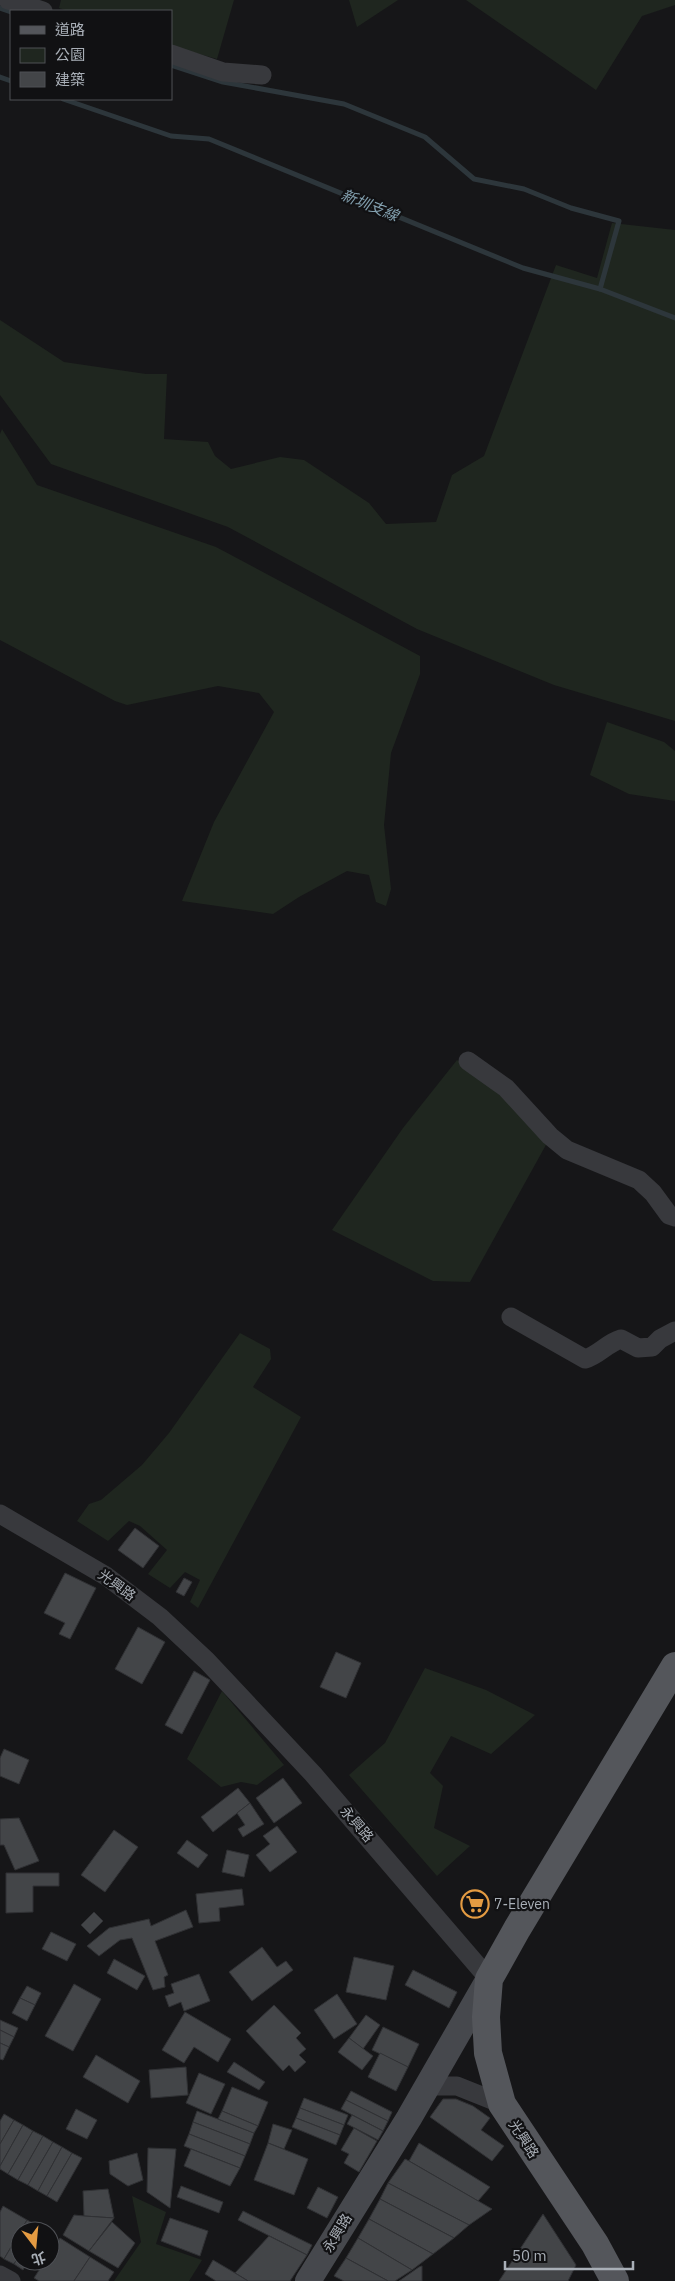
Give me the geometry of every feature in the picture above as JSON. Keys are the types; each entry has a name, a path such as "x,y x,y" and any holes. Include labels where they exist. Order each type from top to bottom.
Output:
{"main road":[{"name":"永興路","path":"489,1979 675,1666"},
{"name":"光興路","path":"489,1979 486,2039 502,2104 595,2244 615,2281"}],"street":[{"path":"8,0 40,10"},
{"path":"172,54 223,72 262,76"},
{"path":"468,1061 506,1088 550,1136 567,1150 639,1180 653,1193 669,1215 675,1217"},
{"path":"511,1317 585,1359 595,1356 610,1342 622,1339 638,1348 652,1348 660,1339 675,1331"},
{"name":"光興路","path":"0,1514 106,1576 160,1617 220,1674"},
{"name":"永興路","path":"220,1674 313,1774 489,1979 427,2086 308,2281"},
{"path":"427,2086 457,2086 502,2104"}],"green space":[{"path":"61,0 234,0 217,59 172,46 172,10 65,10 59,8"},
{"path":"349,0 398,0 357,27"},
{"path":"466,0 675,0 675,5 642,16 596,90"},
{"path":"612,223 675,230 675,721 554,685 417,629 228,527 51,464 0,395 0,320 64,362 146,374 167,374 164,439 208,442 215,456 231,469 280,457 304,460 369,503 386,524 436,522 452,475 484,456 556,265 597,278"},
{"path":"2,429 37,485 216,547 420,656 420,674 391,753 384,825 391,889 386,906 376,902 369,875 347,871 299,897 273,914 182,901 214,822 274,712 259,693 218,686 127,705 115,701 0,640 0,434"},
{"path":"607,722 664,742 675,751 675,801 629,794 590,775"},
{"path":"457,1060 506,1100 547,1143 470,1282 433,1281 332,1230 403,1128"},
{"path":"240,1333 270,1349 271,1359 253,1387 301,1417 198,1608 190,1602 200,1580 185,1572 170,1588 148,1574 167,1550 140,1526 129,1521 108,1541 77,1521 89,1504 101,1500 142,1465 169,1433"},
{"path":"425,1668 486,1690 535,1715 491,1754 451,1736 430,1773 443,1786 434,1828 470,1846 437,1876 349,1775 385,1743"},
{"path":"222,1691 284,1765 257,1785 241,1782 221,1787 187,1759"},
{"path":"132,2196 166,2212 156,2244 202,2260 189,2281 114,2281 141,2242"}],"building":[{"path":"135,1528 159,1546 143,1568 118,1550"},
{"path":"65,1573 96,1588 70,1639 59,1634 65,1623 44,1613"},
{"path":"184,1578 192,1582 184,1596 176,1592"},
{"path":"138,1627 165,1642 142,1684 115,1669"},
{"path":"336,1652 361,1663 346,1698 320,1687"},
{"path":"194,1671 210,1680 182,1734 165,1725"},
{"path":"4,1749 29,1760 19,1784 0,1776 0,1758"},
{"path":"283,1778 302,1803 274,1823 256,1798"},
{"path":"238,1788 250,1803 213,1832 201,1817"},
{"path":"250,1803 264,1824 243,1837 238,1829 245,1825 237,1813"},
{"path":"19,1818 39,1861 15,1870 4,1845 0,1845 0,1819"},
{"path":"277,1826 297,1852 270,1872 256,1855 270,1844 263,1836"},
{"path":"114,1830 138,1847 105,1892 81,1875"},
{"path":"187,1840 208,1855 198,1868 177,1853"},
{"path":"227,1850 249,1855 244,1877 222,1872"},
{"path":"6,1873 59,1873 59,1886 33,1886 33,1912 6,1913"},
{"path":"242,1889 244,1905 219,1908 220,1921 199,1923 196,1894"},
{"path":"186,1910 193,1927 155,1941 168,1975 164,1977 165,1987 153,1990 132,1938 120,1940 99,1956 87,1946 109,1928 149,1919 151,1926"},
{"path":"94,1912 103,1921 90,1934 81,1925"},
{"path":"51,1932 76,1944 67,1961 42,1949"},
{"path":"262,1947 277,1967 286,1961 293,1970 252,2001 229,1972"},
{"path":"354,1957 394,1966 386,2000 346,1992"},
{"path":"114,1959 145,1976 137,1990 107,1973"},
{"path":"413,1970 457,1992 449,2008 405,1985"},
{"path":"199,1974 210,2001 184,2011 181,2002 169,2007 165,1996 174,1993 171,1984"},
{"path":"74,1984 101,1999 73,2051 45,2036"},
{"path":"27,1986 41,1993 35,2005 20,1998"},
{"path":"337,1994 357,2024 334,2039 314,2010"},
{"path":"20,1998 35,2005 27,2021 12,2013"},
{"path":"274,2005 301,2033 296,2038 306,2049 299,2055 306,2062 295,2072 289,2065 283,2071 246,2031"},
{"path":"185,2012 231,2039 218,2062 194,2047 184,2063 162,2050"},
{"path":"366,2015 380,2025 363,2049 349,2038"},
{"path":"0,2020 18,2028 14,2037 0,2030"},
{"path":"383,2027 419,2044 408,2067 372,2050"},
{"path":"0,2030 14,2037 9,2047 0,2043"},
{"path":"349,2038 373,2056 362,2070 338,2052"},
{"path":"0,2043 9,2047 3,2060 0,2059"},
{"path":"380,2053 408,2067 396,2091 368,2077"},
{"path":"96,2055 140,2081 128,2103 83,2077"},
{"path":"234,2062 265,2082 259,2090 227,2072"},
{"path":"186,2067 188,2095 151,2098 149,2070"},
{"path":"199,2073 225,2084 211,2114 186,2103"},
{"path":"232,2087 268,2102 258,2126 222,2111"},
{"path":"351,2091 392,2112 388,2121 346,2100"},
{"path":"304,2098 348,2115 344,2125 300,2108"},
{"path":"443,2099 456,2099 473,2106 490,2118 481,2130 504,2146 492,2161 430,2117"},
{"path":"346,2100 388,2121 383,2131 341,2109"},
{"path":"300,2108 344,2125 340,2135 296,2118"},
{"path":"76,2109 97,2120 87,2139 66,2129"},
{"path":"197,2111 254,2133 250,2144 193,2122"},
{"path":"222,2111 258,2126 254,2133 218,2119"},
{"path":"4,2114 14,2120 0,2144 0,2121"},
{"path":"352,2115 383,2131 378,2140 347,2124"},
{"path":"296,2118 340,2135 336,2145 292,2127"},
{"path":"14,2120 23,2125 0,2166 0,2144"},
{"path":"193,2122 250,2144 245,2156 189,2134"},
{"path":"273,2124 292,2130 284,2149 268,2143"},
{"path":"23,2125 33,2131 8,2174 0,2169 0,2166"},
{"path":"354,2128 377,2141 359,2172 344,2163 349,2154 341,2150"},
{"path":"33,2131 43,2136 18,2180 8,2174"},
{"path":"189,2134 245,2156 240,2168 184,2146"},
{"path":"43,2136 53,2142 28,2185 18,2180"},
{"path":"53,2142 62,2147 38,2191 28,2185"},
{"path":"268,2143 308,2159 294,2195 254,2180"},
{"path":"419,2143 490,2187 478,2201 409,2161"},
{"path":"62,2147 72,2153 47,2196 38,2191"},
{"path":"148,2148 176,2149 170,2208 147,2192"},
{"path":"191,2149 240,2168 230,2186 184,2166"},
{"path":"72,2153 82,2158 57,2202 47,2196"},
{"path":"137,2153 143,2180 128,2186 110,2174 109,2161"},
{"path":"405,2159 492,2209 469,2225 388,2183"},
{"path":"388,2183 469,2225 454,2238 380,2199"},
{"path":"181,2186 223,2202 219,2213 177,2197"},
{"path":"318,2187 338,2197 327,2218 307,2208"},
{"path":"108,2189 114,2218 84,2216 83,2191"},
{"path":"380,2199 454,2238 433,2254 369,2219"},
{"path":"3,2206 27,2220 10,2221 10,2249 4,2259 0,2256 0,2212"},
{"path":"243,2211 312,2245 307,2255 238,2220"},
{"path":"543,2214 576,2265 568,2281 499,2281"},
{"path":"74,2215 114,2218 89,2251 63,2235"},
{"path":"170,2218 208,2231 200,2256 161,2241"},
{"path":"369,2219 433,2254 412,2270 358,2238"},
{"path":"112,2222 135,2243 118,2268 89,2251"},
{"path":"269,2236 307,2255 290,2281 248,2281 235,2273"},
{"path":"60,2238 90,2257 74,2281 39,2281 34,2278 39,2271 60,2271"},
{"path":"358,2238 412,2270 395,2281 388,2281 346,2258"},
{"path":"10,2249 10,2262 4,2259"},
{"path":"90,2257 114,2272 108,2281 74,2281"},
{"path":"346,2258 388,2281 344,2281 334,2276"},
{"path":"213,2260 248,2281 216,2281 205,2274"},
{"path":"422,2266 422,2281 399,2281 419,2267"}],"waterway":[{"path":"0,8 10,12"},
{"path":"172,65 223,82 344,104 425,137 474,179 524,189 571,208 619,221 600,289"},
{"name":"新圳支線","path":"0,77 10,81"},
{"name":"新圳支線","path":"66,100 171,136 209,139 523,268 600,289 675,318"}],"place":[{"name":"7-Eleven","path":"475,1904"}]}
